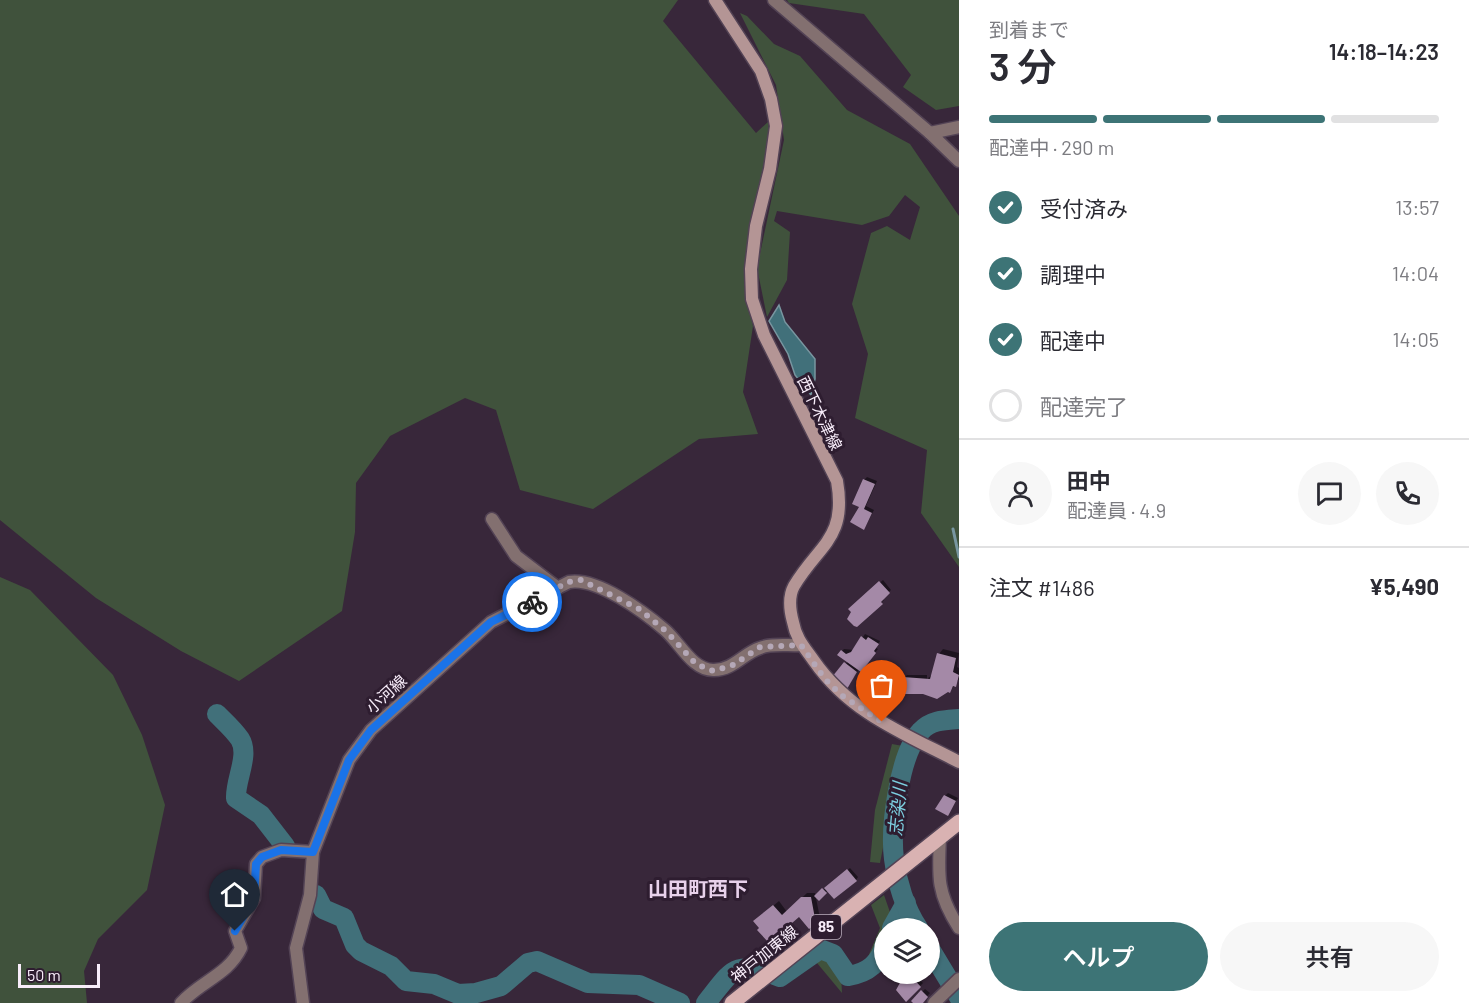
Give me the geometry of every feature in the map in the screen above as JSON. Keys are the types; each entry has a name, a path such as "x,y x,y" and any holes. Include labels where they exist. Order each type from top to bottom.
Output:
{"main road":[{"name":"神戸加東線","path":"732,1003 959,822"}],"street":[{"name":"西下木津線","path":"715,0 761,71 771,99 776,126 770,169 756,225 751,269 752,299 764,335 837,481 840,500 836,530 793,588 790,608 795,633 825,679 841,695 902,732 959,762"},
{"path":"774,0 959,160"},
{"path":"930,133 959,127"},
{"path":"492,519 516,556 558,588"},
{"name":"小河線","path":"303,1003 296,948 310,895 313,852 349,760 371,730 491,622 568,582 581,580 639,609 667,632 696,664 713,671 733,665 760,647 801,645"},
{"path":"935,841 939,884 944,905 959,928"},
{"path":"182,1003 223,973 236,959 241,948 235,931 254,898 256,864 262,857 281,850 313,852"},
{"path":"934,1003 959,979"}],"shaded area":[{"path":"0,0 678,0 663,21 756,133 769,121 765,171 751,223 745,291 753,326 743,392 758,434 699,439 593,509 520,490 496,410 465,398 390,436 356,483 355,532 342,611 239,681 181,651 96,598 0,520"},
{"path":"787,0 959,0 959,106 936,110 903,87 911,75 864,14 789,3"},
{"path":"740,13 747,16 774,44 800,56 847,110 910,144 959,216 959,567 921,513 927,450 855,418 868,354 852,304 871,233 887,226 910,240 920,207 905,195 889,216 862,225 777,211 774,221 790,232 787,280 767,317 757,268 784,140 776,85"},
{"path":"779,305 785,322 815,359 815,379 811,395 795,375 788,354 769,321"},
{"path":"0,577 30,590 113,675 142,735 165,805 147,890 98,939 84,971 87,1003 0,1003"},
{"path":"892,744 903,746 880,863 870,862 875,810"},
{"path":"884,895 892,918 876,918 871,905"},
{"path":"874,942 874,968 851,979 854,969 865,964"},
{"path":"828,954 841,975 842,993 812,957"}],"building":[{"path":"863,479 875,484 864,509 872,513 864,530 850,522 859,507 852,504"},
{"path":"879,581 890,593 881,602 883,604 857,627 854,626 847,619 851,612 848,609"},
{"path":"861,636 866,640 868,637 879,644 874,651 876,653 861,672 837,655 841,650 846,654 851,652"},
{"path":"937,653 956,658 953,672 959,675 956,687 953,686 950,693 937,699 923,694 903,694 903,677 930,679"},
{"path":"844,662 857,672 847,689 832,677"},
{"path":"944,795 956,801 948,816 935,809"},
{"path":"847,869 857,881 834,899 824,888"},
{"path":"822,888 827,893 819,901 814,896"},
{"path":"801,897 811,897 816,924 809,929 799,917 769,943 757,930 759,928 753,921 773,905 782,915"},
{"path":"899,984 918,984 921,987 906,1002 896,990"},
{"path":"921,990 928,997 923,1003 913,1003 911,1001"}],"waterway":[{"path":"953,529 959,557"},
{"path":"217,714 235,732 243,745 243,760 236,798 261,815 285,846"},
{"name":"志染川","path":"912,918 897,877 893,846 895,811 902,773 913,742 925,727 943,720 959,719"},
{"path":"316,895 323,909 344,918 355,945 361,951 391,966 406,981 434,984 458,994 476,993 501,986 528,963 537,961 588,983 639,985 680,1003"},
{"path":"898,918 906,903"},
{"path":"706,1003 729,975 736,970 753,969 780,977 820,949 833,954 848,976 867,970 874,964"},
{"name":"志染川","path":"940,966 959,997"}],"way so far":[{"path":"532,602 568,582 581,580 639,609 667,632 696,664 713,671 733,665 760,647 801,645 814,660 825,679 841,695 882,722"}],"district":[{"name":"山田町西下","path":"698,889"}],"route":[{"path":"235,931 254,898 256,864 262,857 281,850 313,852 349,760 371,730 491,622 532,602"}]}
